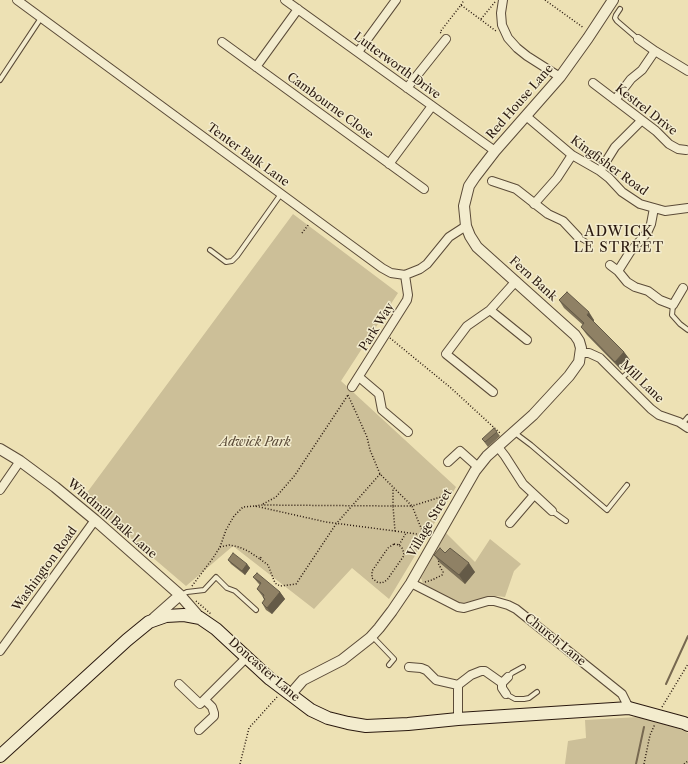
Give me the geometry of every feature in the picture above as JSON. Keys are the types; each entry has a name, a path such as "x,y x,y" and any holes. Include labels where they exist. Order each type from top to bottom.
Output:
{"main road":[{"name":"Doncaster Lane","path":"2,751 126,640 149,622 166,616 184,615 200,618 216,629 270,679 311,710 328,718 366,726 629,708"},
{"path":"629,708 688,725"}],"street":[{"name":"Tenter Balk Lane","path":"16,0 382,268 391,273 405,275"},
{"name":"Lutterworth Drive","path":"285,0 495,151"},
{"path":"358,52 396,0"},
{"path":"503,0 501,13 502,25 508,38 522,52 560,77"},
{"name":"Red House Lane","path":"466,226 464,206 469,186 474,177 560,77 613,0"},
{"path":"256,67 298,9"},
{"path":"407,88 446,39"},
{"path":"638,39 688,71"},
{"name":"Cambourne Close","path":"222,42 424,189"},
{"path":"615,100 631,79 642,70 655,50"},
{"name":"Kestrel Drive","path":"592,83 656,131 669,144 678,149 686,150"},
{"path":"389,164 432,106"},
{"name":"Kingfisher Road","path":"526,116 572,155 600,171 630,199 640,204 665,211 688,208"},
{"path":"600,171 615,147 641,121"},
{"path":"534,204 557,178 572,155"},
{"path":"492,181 516,189 548,214 563,221 582,239"},
{"path":"618,271 630,252 647,233 651,224 654,208"},
{"path":"405,275 420,269 427,264 449,236 466,226"},
{"name":"Fern Bank","path":"466,226 477,247 575,335 579,341 581,352"},
{"path":"610,265 618,271 627,282 635,287 648,291 660,300 673,306 683,288"},
{"name":"Park Way","path":"352,387 407,300 408,295 405,275"},
{"path":"493,392 446,354 467,326 490,310 516,281"},
{"path":"490,310 527,340"},
{"name":"Mill Lane","path":"581,352 589,352 600,358 651,409 659,415 685,426"},
{"name":"Village Street","path":"287,692 303,680 342,660 372,636 392,611 410,583 478,467 533,415 572,373 579,362 581,352"},
{"path":"359,377 379,394 382,410 408,432"},
{"path":"498,447 518,478 552,511"},
{"name":"Windmill Balk Lane","path":"0,448 20,461 96,520 184,594 200,618"},
{"path":"448,462 460,451 478,467"},
{"path":"0,490 20,461"},
{"path":"510,522 534,495"},
{"name":"Washington Road","path":"0,651 96,520"},
{"name":"Church Lane","path":"410,583 458,607 464,608 488,601 494,601 516,609 622,694 629,708"},
{"path":"149,622 184,594"},
{"path":"178,684 200,704 247,657"},
{"path":"409,667 421,668 426,670 436,680 458,685"},
{"path":"458,685 471,675 485,671 505,680 502,688 506,694"},
{"path":"458,685 458,720"},
{"path":"199,730 214,716 212,707 205,700"}],"lane":[{"path":"620,9 616,15 617,22 638,39"},
{"path":"0,80 41,18"},
{"path":"210,250 226,262 232,261 238,256 281,194"},
{"path":"673,306 672,315 688,330"},
{"path":"621,379 633,368"},
{"path":"685,426 688,417"},
{"path":"510,436 531,445 607,510 627,485"},
{"path":"552,511 566,521"},
{"path":"184,594 204,590 216,577 227,588 235,591 256,610"},
{"path":"372,636 394,659 389,665"},
{"path":"505,680 512,673 523,667"},
{"path":"506,694 515,699 524,699 529,698 537,692"}],"path":[{"path":"446,39 440,32 464,0"},
{"path":"481,20 496,0"},
{"path":"545,0 591,33"},
{"path":"461,5 508,38"},
{"path":"302,233 313,218"},
{"path":"386,335 510,436"},
{"path":"261,505 276,497 295,475 352,387"},
{"path":"348,395 367,437 370,450 380,474 412,506 424,535"},
{"path":"220,547 229,545 248,550 261,558 268,565 276,582 280,586 296,584 336,524 380,474"},
{"path":"393,488 395,531"},
{"path":"184,594 213,558 220,547 226,530 234,516 243,507 261,505 412,506 447,496 459,489 463,492"},
{"path":"255,506 336,524 424,535 434,542"},
{"path":"399,545 406,533"},
{"path":"394,544 399,545 403,550 403,557 387,580 382,583 377,582 372,578 372,571 389,546 394,544"},
{"path":"410,583 432,580 442,575 443,572 438,563 441,558"},
{"path":"666,698 688,664"},
{"path":"240,764 249,728 263,711 287,692"},
{"path":"644,764 650,735"},
{"path":"684,764 688,760"}],"green space":[{"name":"Adwick Park","path":"293,214 398,293 341,381 456,487 389,599 352,568 314,609 233,546 186,586 83,498"},
{"path":"446,533 475,562 490,539 521,564 514,571 505,597 497,596 458,604 423,584 421,578"},
{"path":"638,717 677,728 688,733 688,764 565,764 568,741 586,738 585,720"}],"building":[{"path":"567,292 589,312 587,315 624,352 615,362 581,327 584,323 559,300"},
{"path":"494,428 497,432 485,442 482,439"},
{"path":"440,548 445,553 450,548 469,563 459,575 434,555"},
{"path":"233,553 247,564 242,571 228,560"},
{"path":"257,573 280,592 267,608 262,603 265,599 263,597 264,595 257,589 261,583 253,577"}],"waterway":[{"path":"666,684 688,636"},
{"path":"636,764 644,727"}],"district":[{"name":"ADWICK LE STREET","path":"619,240"}]}
